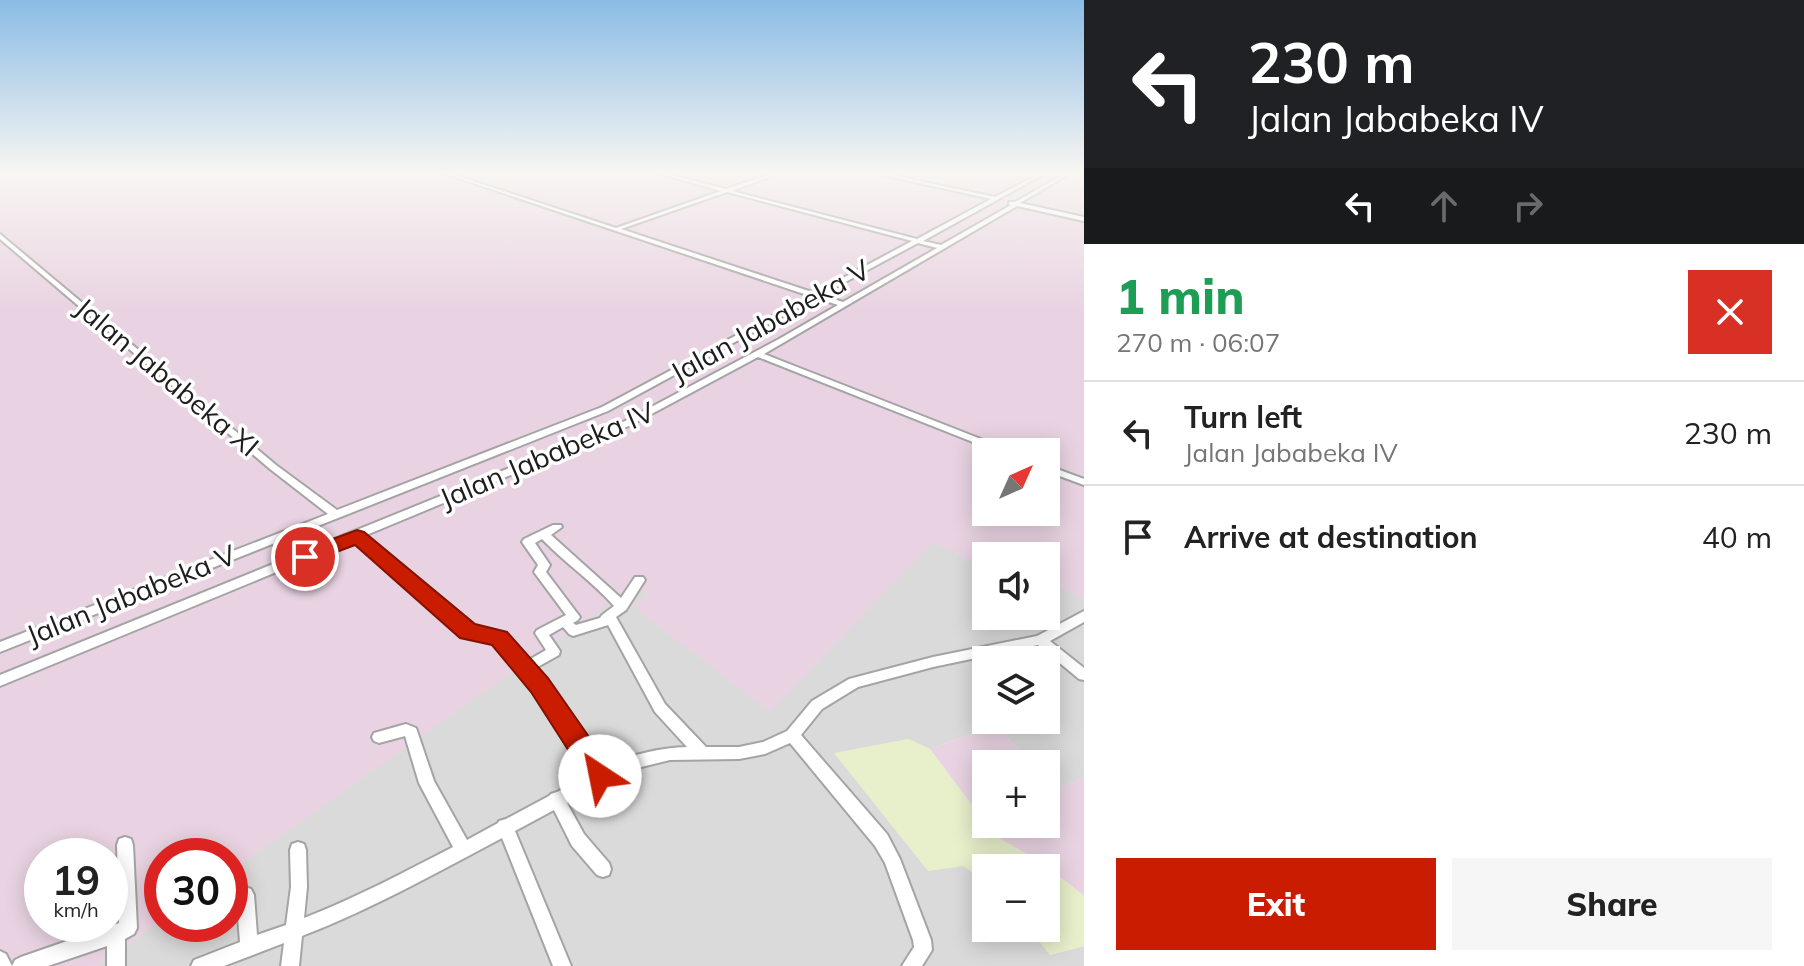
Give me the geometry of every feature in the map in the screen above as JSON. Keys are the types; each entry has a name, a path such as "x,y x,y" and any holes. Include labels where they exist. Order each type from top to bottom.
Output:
{"street":[{"path":"587,219 844,305"},
{"path":"617,229 646,219"},
{"path":"834,219 940,247"},
{"name":"Jalan Jababeka V","path":"0,647 605,409 959,219"},
{"name":"Jalan Jababeka IV","path":"0,681 628,423 844,305 988,219"},
{"name":"Jalan Jababeka XI","path":"0,236 263,458 336,515"},
{"path":"757,354 972,439"},
{"path":"1060,473 1084,482"},
{"path":"525,668 554,651 541,633 574,617 545,581 540,572 544,565 528,543 557,527"},
{"path":"544,534 622,607"},
{"path":"357,536 468,632 499,638 525,668 600,776"},
{"path":"565,621 573,631 606,618 622,607 639,580"},
{"path":"200,966 375,896 600,776 652,756 754,751 792,735 817,705 867,678 1040,640 1084,616"},
{"path":"606,618 612,620 660,708 701,752"},
{"path":"1040,640 1084,675"},
{"path":"379,737 406,730 411,732 427,783 463,849"},
{"path":"792,735 881,840 892,859 922,940 923,950 911,966"},
{"path":"556,799 578,840 603,869"},
{"path":"505,826 562,966"},
{"path":"290,966 299,887 298,850"},
{"path":"248,934 249,947"},
{"path":"21,966 92,942"},
{"path":"116,942 116,966"},
{"path":"0,960 3,966"}],"shaded area":[{"path":"0,219 1084,219 1084,778 1060,787 1060,750 1018,750 1004,734 1060,734 1060,646 972,646 972,734 930,749 908,739 964,866 972,872 972,942 1040,942 1050,955 1084,946 1084,966 0,966"},
{"path":"0,219 1084,219 1084,599 1060,588 1060,542 972,542 972,561 933,542 770,711 632,606 648,595 636,584 248,859 248,838 144,838 144,933 98,966 0,966"},
{"path":"972,734 1004,734 1018,750 972,750 972,805 930,749"},
{"path":"1084,778 1084,896 1060,877 1060,854 1027,854 999,838 1060,838 1060,787"}],"green space":[{"path":"908,739 930,749 972,805 972,838 999,838 1027,854 972,854 972,872 964,866 928,871 834,753"},
{"path":"1060,877 1084,896 1084,946 1050,955 1040,942 1060,942"}],"route":[{"path":"305,557 357,536 468,632 499,638 540,685 600,776"}]}
